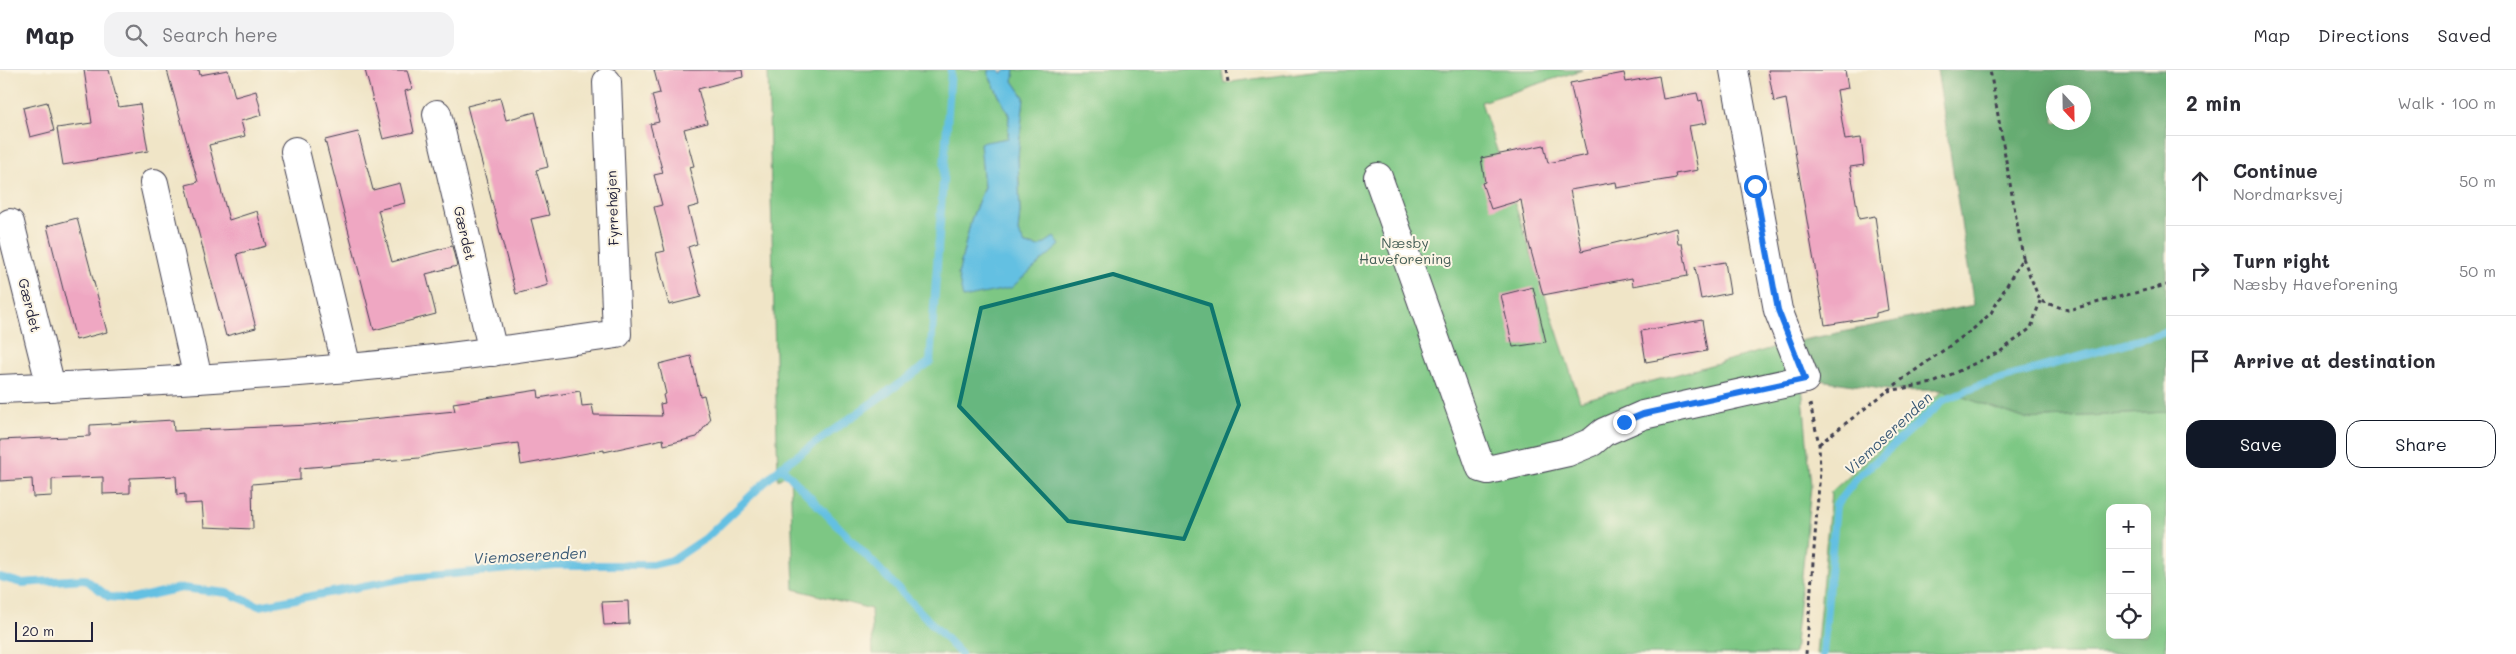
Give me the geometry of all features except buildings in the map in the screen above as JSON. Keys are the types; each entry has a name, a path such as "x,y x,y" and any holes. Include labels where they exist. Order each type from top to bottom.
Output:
{"street":[{"path":"1378,177 1481,468 1488,470 1568,452 1592,442 1604,432 1643,414 1805,379 1778,310 1734,70"},
{"name":"Fyrrehøjen","path":"493,352 616,334 608,82"},
{"name":"Gærdet","path":"437,114 493,352"},
{"path":"295,150 347,368"},
{"path":"154,183 198,379"},
{"name":"Gærdet","path":"10,223 51,387"},
{"path":"0,389 198,379 347,368 493,352"}],"path":[{"path":"1226,70 1228,82"},
{"path":"1887,392 1933,383 2001,351 2031,328 2040,301 2023,257 1990,70"},
{"path":"1819,444 1972,330 1991,313 2023,257"},
{"path":"2040,301 2068,310 2166,285"},
{"path":"1805,379 1819,444 1820,471 1806,654"}],"highlighted area":[{"path":"1113,274 1211,305 1239,405 1184,539 1068,521 959,406 981,308"}],"green space":[{"name":"Næsby Haveforening","path":"768,70 990,70 988,74 1009,116 1008,138 982,164 984,187 971,220 958,275 1039,247 1025,244 1018,232 1020,212 1018,157 1024,97 1013,81 1015,70 1222,70 1224,83 1320,70 1582,70 1481,102 1580,401 1798,341 1811,486 1794,654 873,654 871,609 794,589 790,472 778,480"},
{"path":"1937,70 2166,70 2166,412 2026,419 1943,390 1895,391 1813,379 1798,341 1974,305"},
{"path":"1943,390 2026,419 2166,412 2166,654 1816,654 1831,492"}],"water":[{"path":"990,70 1000,70 1002,73 1007,70 1015,70 1013,81 1024,97 1018,157 1020,212 1018,232 1025,244 1039,247 1054,237 1060,245 1011,288 963,298 958,275 971,220 984,187 980,143 1008,138 1009,115 988,74"}],"waterway":[{"path":"781,467 930,362 951,70"},
{"name":"Viemoserenden","path":"1823,654 1836,505 1857,478 1944,400 1980,385 2166,332"},
{"name":"Viemoserenden","path":"0,577 21,583 85,579 109,597 132,599 181,588 228,593 259,606 406,578 554,565 652,565 673,560 706,538 781,467 961,654"}],"route":[{"path":"1624,422 1643,414 1805,379 1778,310 1755,186"}]}
